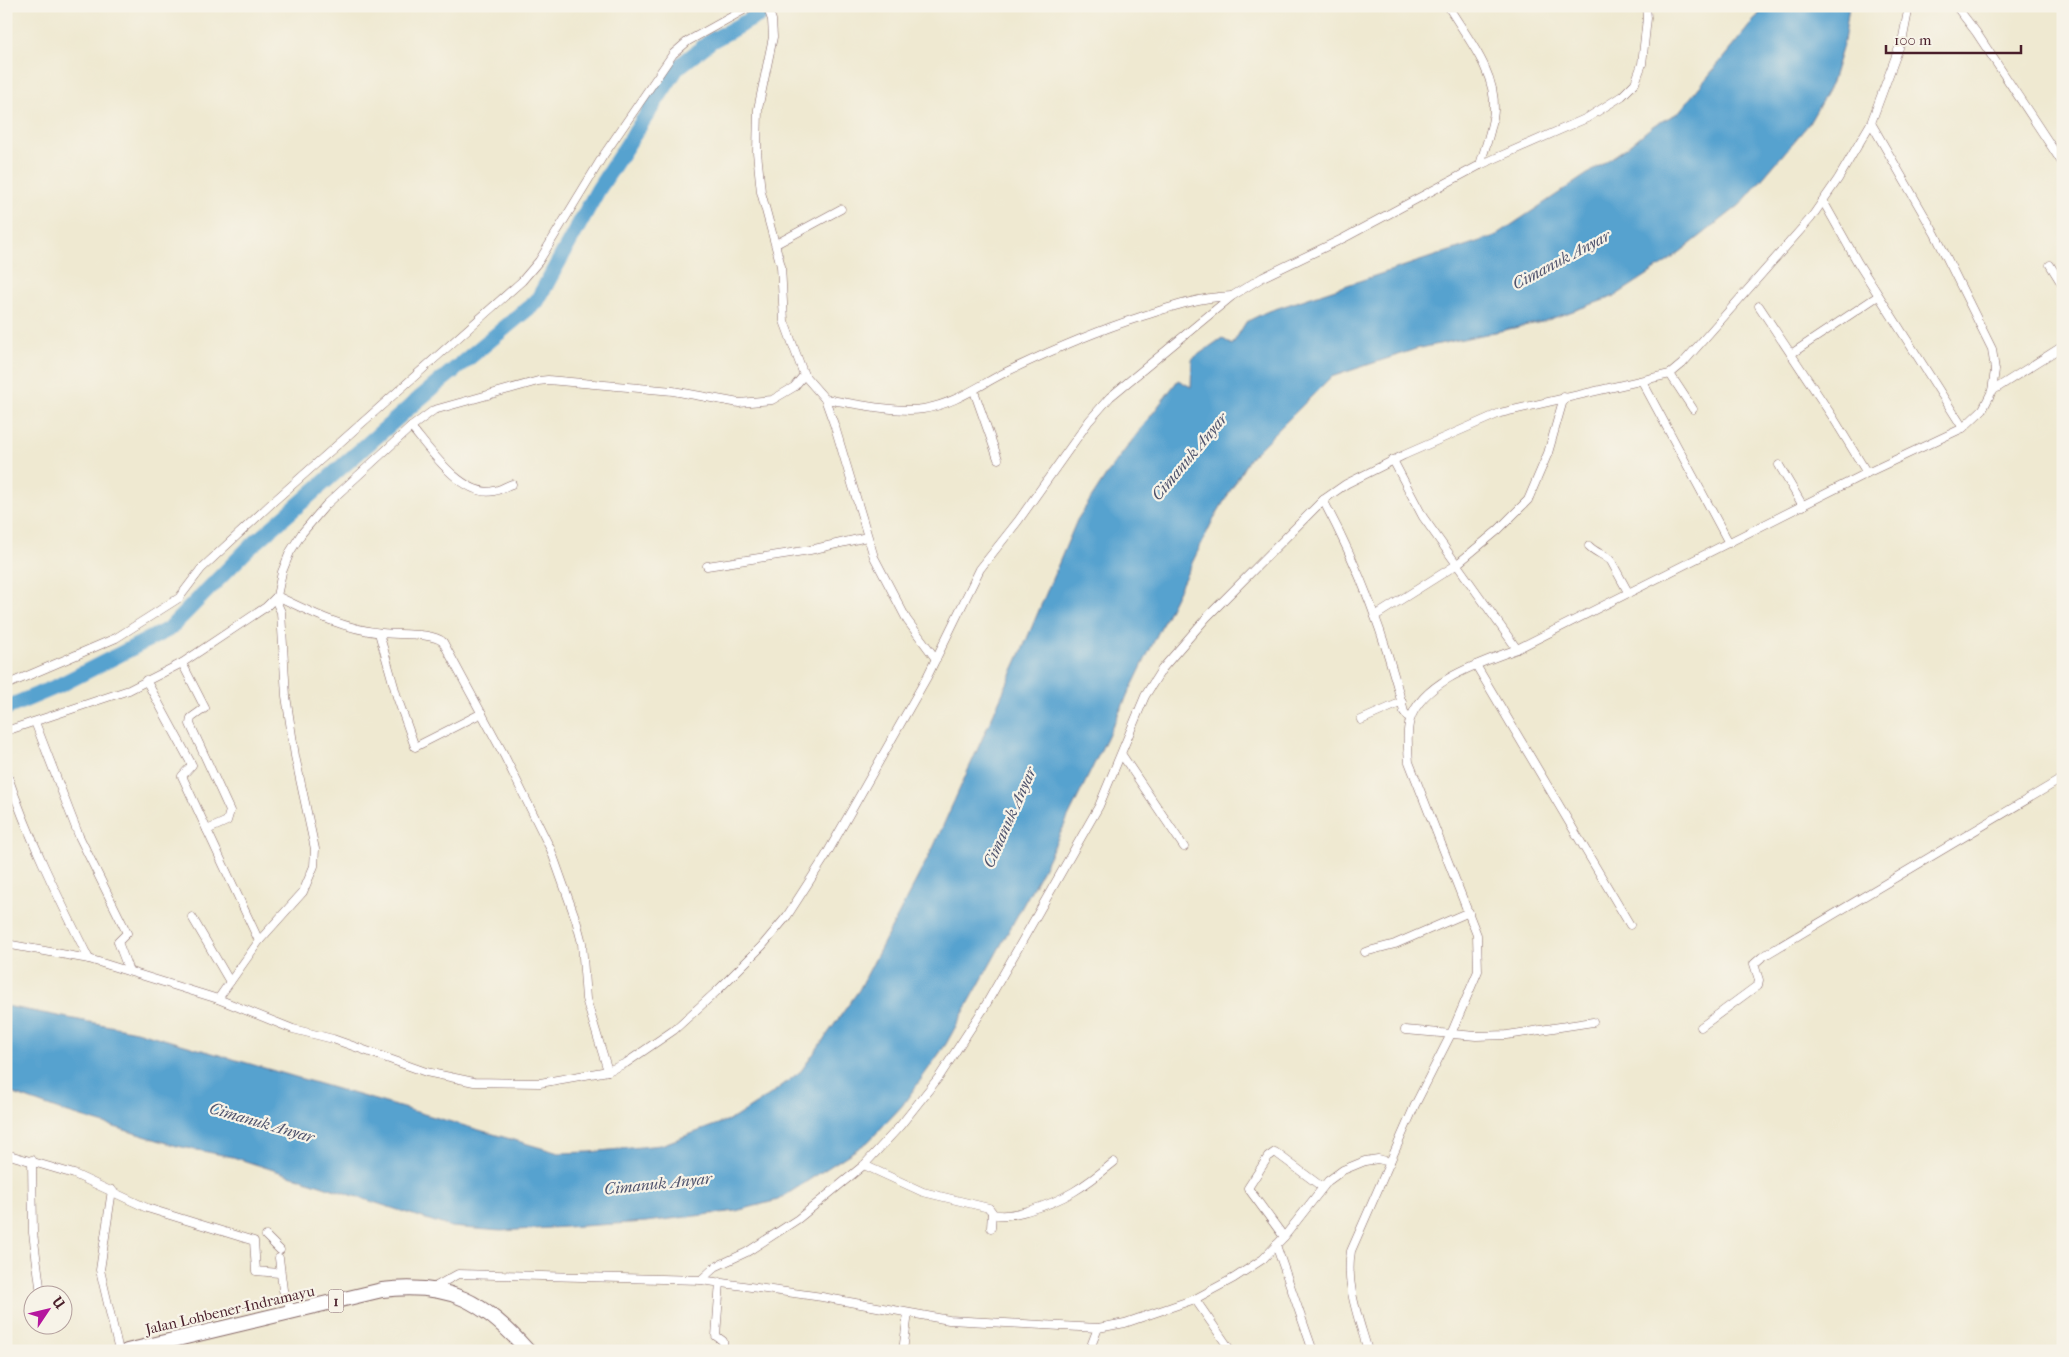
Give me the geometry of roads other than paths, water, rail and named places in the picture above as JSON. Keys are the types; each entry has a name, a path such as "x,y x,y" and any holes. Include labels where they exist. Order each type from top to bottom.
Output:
{"highway":[{"name":"Jalan Lohbener-Indramayu","path":"127,1351 382,1290 431,1288 453,1294 486,1311 528,1351"}],"street":[{"path":"6,685 116,638 179,598 201,569 273,502 522,281 539,261 603,156 673,54 688,41 751,6"},
{"path":"767,6 772,20 773,37 758,109 757,152 761,192 781,266 784,321 804,375 825,399 835,426 874,557 907,620 936,659"},
{"path":"1448,6 1483,62 1494,96 1492,124 1480,165"},
{"path":"6,944 89,959 218,999 294,1029 333,1039 426,1072 474,1082 540,1083 608,1071 626,1063 674,1030 717,991 762,946 787,916 825,857 936,659 980,569 1018,521 1089,421 1110,397 1133,376 1176,344 1232,296 1263,277 1344,238 1480,165 1587,118 1622,96 1635,83 1642,64 1647,18 1646,6"},
{"path":"702,1280 715,1266 747,1252 792,1224 864,1165 900,1126 939,1077 984,1008 1099,806 1146,696 1162,669 1206,616 1323,500 1346,484 1393,460 1500,413 1670,374 1690,355 1823,201 1871,123 1903,37 1909,6"},
{"path":"1956,6 1976,32 2063,164"},
{"path":"1871,123 1935,234 1981,322 1992,349 1994,389"},
{"path":"1823,201 1878,296 1963,428"},
{"path":"776,244 841,209"},
{"path":"2050,266 2063,286"},
{"path":"825,399 854,404 922,409 948,403 974,392 994,378 1058,348 1116,324 1178,304 1232,296"},
{"path":"1791,354 1878,296"},
{"path":"1759,306 1867,473"},
{"path":"1368,1351 1351,1288 1349,1263 1354,1244 1478,971 1477,935 1409,762 1408,736 1410,719 1422,701 1440,683 1479,670 1628,592 1867,473 1963,428 1983,409 1994,389 2063,346"},
{"path":"1670,374 1693,408"},
{"path":"218,999 259,941 302,892 314,866 315,849 295,756 286,696 281,612 276,598 282,572 290,552 326,505 412,427 434,410 538,381 616,385 674,391 739,403 765,402 794,387 804,375"},
{"path":"1642,381 1729,543"},
{"path":"974,392 998,459"},
{"path":"1375,616 1456,565 1498,530 1528,500 1548,453 1564,397"},
{"path":"412,427 448,472 462,482 489,492 512,484"},
{"path":"1393,460 1422,514 1456,565 1517,649"},
{"path":"1780,465 1803,506"},
{"path":"1323,500 1350,551 1375,616 1404,712 1410,719"},
{"path":"707,566 810,550 867,537"},
{"path":"1589,546 1597,554 1608,557 1612,561 1628,592"},
{"path":"276,598 341,625 379,633 439,638 457,665 551,850 576,920 582,943 586,999 608,1071"},
{"path":"6,731 129,690 182,663 236,628 276,598"},
{"path":"379,633 397,697 415,747 482,713"},
{"path":"182,663 205,708 191,718 190,724 230,811 227,822 207,830"},
{"path":"1479,670 1630,925"},
{"path":"146,680 192,765 182,776 259,941"},
{"path":"1361,720 1402,702"},
{"path":"35,722 80,836 127,933 118,942 129,971"},
{"path":"1122,755 1184,847"},
{"path":"6,772 16,805 42,866 89,959"},
{"path":"1701,1027 1758,986 1759,980 1754,964 1762,956 2063,778"},
{"path":"1365,952 1395,944 1469,912"},
{"path":"192,917 230,982"},
{"path":"1405,1030 1451,1034 1507,1035 1593,1022"},
{"path":"1284,1237 1248,1188 1268,1156 1275,1152 1322,1188"},
{"path":"6,1154 32,1160 74,1174 112,1190 147,1208 254,1241 256,1271 279,1273"},
{"path":"431,1288 458,1274 702,1280 822,1297 964,1321 1098,1328 1125,1323 1194,1299 1251,1267 1284,1237 1322,1188 1343,1170 1365,1161 1378,1159 1390,1162"},
{"path":"32,1160 33,1233 40,1284"},
{"path":"992,1214 1010,1214 1064,1199 1086,1186 1114,1162"},
{"path":"864,1165 907,1186 988,1208 992,1214 991,1228"},
{"path":"112,1190 100,1270 119,1351"},
{"path":"266,1236 280,1254 279,1273 286,1303 292,1312"},
{"path":"1276,1245 1313,1351"},
{"path":"720,1282 716,1336 724,1341 724,1351"},
{"path":"1194,1299 1231,1351"},
{"path":"903,1351 908,1313"},
{"path":"1089,1351 1098,1328"}],"water":[{"name":"Cimanuk Anyar","path":"1760,6 1849,6 1844,42 1831,85 1808,125 1740,205 1670,260 1615,296 1542,322 1416,349 1331,377 1249,459 1213,520 1042,871 946,1044 902,1106 868,1142 778,1200 736,1211 646,1222 501,1231 451,1227 233,1157 177,1146 65,1112 6,1091 6,1006 136,1031 559,1153 661,1145 734,1118 771,1094 801,1071 859,990 933,848 1023,648 1077,520 1109,471 1178,380 1191,387 1192,359 1222,338 1232,345 1246,322 1266,312 1495,236 1626,148 1654,125 1678,113 1759,14"}],"waterway":[{"path":"6,708 58,686 169,629 247,550 419,399 537,301 598,190 677,68 711,41 775,6"}]}
